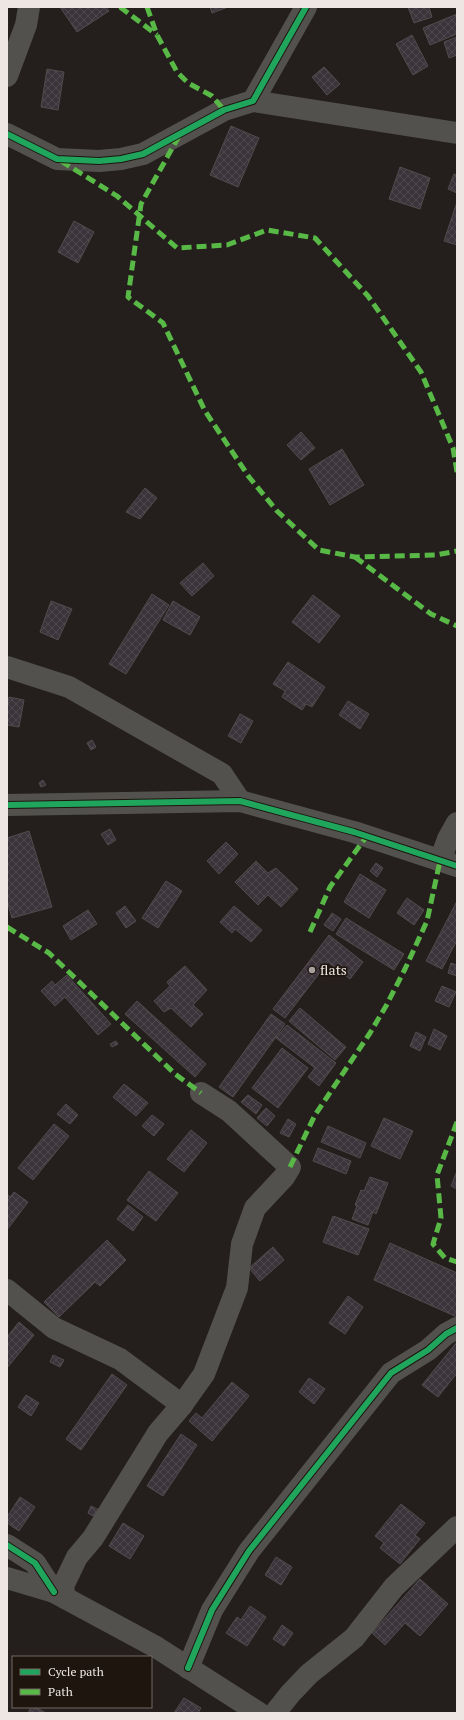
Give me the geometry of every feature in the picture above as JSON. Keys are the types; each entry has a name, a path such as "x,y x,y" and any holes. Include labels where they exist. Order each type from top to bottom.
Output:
{"street":[{"path":"7,76 26,25 29,7"},
{"path":"253,101 306,7"},
{"path":"7,134 57,159 99,161 121,159 143,154 224,110 253,101 457,133"},
{"path":"7,667 69,687 222,774 240,801"},
{"path":"7,805 240,801 354,832 448,864 448,839 457,823"},
{"path":"59,1595 77,1557 93,1538 158,1433 182,1405 204,1374 237,1288 242,1244 255,1208 284,1177 290,1167 229,1111 201,1093"},
{"path":"7,1290 54,1328 120,1359 182,1405"},
{"path":"188,1668 212,1610 249,1551 391,1373 428,1350 446,1334 457,1328"},
{"path":"275,1713 309,1674 354,1638 394,1587 457,1527"},
{"path":"7,1545 35,1563 59,1595"},
{"path":"7,1578 59,1595 156,1647 259,1713"}],"building":[{"path":"60,7 106,7 109,11 77,32"},
{"path":"210,7 228,7 212,13"},
{"path":"408,7 429,7 432,17 414,23"},
{"path":"457,14 457,34 430,45 423,28"},
{"path":"412,35 428,66 413,75 396,44"},
{"path":"457,37 457,55 449,58 444,42"},
{"path":"324,67 340,84 327,95 312,77"},
{"path":"47,69 64,72 58,110 41,107"},
{"path":"231,126 259,138 238,187 210,175"},
{"path":"400,167 430,178 420,209 389,199"},
{"path":"454,174 457,175 457,193 448,189"},
{"path":"457,202 457,245 444,241"},
{"path":"74,221 94,232 78,263 58,252"},
{"path":"301,432 315,448 301,460 287,445"},
{"path":"342,449 364,485 330,505 309,469"},
{"path":"145,488 157,498 140,519 126,512"},
{"path":"203,563 214,576 192,596 180,583"},
{"path":"152,594 169,605 126,674 109,664"},
{"path":"313,595 340,616 319,643 292,622"},
{"path":"51,601 72,609 58,640 40,632"},
{"path":"173,601 200,617 190,635 163,620"},
{"path":"288,662 325,687 312,707 306,704 302,710 282,697 285,691 273,684"},
{"path":"9,697 24,700 19,727 7,725 7,707"},
{"path":"348,701 369,714 360,729 339,715"},
{"path":"240,714 253,721 241,743 228,736"},
{"path":"92,740 96,747 91,750 87,743"},
{"path":"43,780 46,785 41,787 39,783"},
{"path":"110,829 116,840 108,845 101,834"},
{"path":"29,831 52,907 12,918 7,901 7,838"},
{"path":"226,842 238,854 219,874 207,861"},
{"path":"256,861 268,873 276,868 298,889 281,907 268,895 258,905 235,882"},
{"path":"376,863 383,868 377,877 370,871"},
{"path":"360,874 386,890 369,918 344,902"},
{"path":"166,881 182,891 158,928 142,918"},
{"path":"407,898 424,910 414,925 397,913"},
{"path":"457,901 457,940 442,969 426,961"},
{"path":"125,906 136,921 126,928 116,913"},
{"path":"234,906 262,930 251,942 235,929 232,933 220,922"},
{"path":"88,910 97,924 71,940 63,926"},
{"path":"332,913 341,919 333,931 324,925"},
{"name":"flats","path":"346,918 404,954 394,970 336,934"},
{"name":"flats","path":"329,935 363,962 350,979 328,962 285,1018 273,1009"},
{"path":"451,963 457,965 457,976 448,973"},
{"path":"185,966 207,990 193,1005 203,1014 191,1027 171,1008 164,1012 154,1001 170,986 167,982"},
{"path":"67,975 111,1024 98,1035 65,997 55,1006 41,991 52,981 55,985"},
{"path":"442,986 456,992 449,1007 435,1001"},
{"path":"137,1001 206,1064 195,1077 125,1014"},
{"path":"300,1008 346,1047 335,1060 289,1021"},
{"path":"271,1014 285,1024 233,1097 219,1087"},
{"path":"287,1025 336,1063 319,1086 308,1077 315,1068 276,1038"},
{"path":"434,1029 447,1036 440,1050 428,1044"},
{"path":"416,1032 426,1037 420,1051 410,1046"},
{"path":"116,1041 118,1044 112,1047 110,1044"},
{"path":"282,1048 308,1068 278,1108 252,1088"},
{"path":"124,1084 148,1103 136,1116 113,1097"},
{"path":"248,1095 262,1105 256,1114 241,1102"},
{"path":"66,1104 78,1115 70,1124 57,1114"},
{"path":"266,1108 275,1116 267,1126 257,1118"},
{"path":"152,1115 164,1124 154,1136 142,1126"},
{"path":"384,1118 413,1131 400,1159 371,1146"},
{"path":"288,1119 296,1124 289,1137 280,1133"},
{"path":"54,1124 69,1136 33,1180 18,1168"},
{"path":"328,1126 366,1143 360,1158 321,1142"},
{"path":"191,1130 207,1143 184,1172 167,1159"},
{"path":"318,1148 351,1161 346,1174 313,1161"},
{"path":"149,1171 178,1193 156,1221 127,1200"},
{"path":"457,1171 457,1189 451,1186"},
{"path":"370,1177 388,1183 376,1214 373,1212 368,1225 352,1219 357,1206 355,1205 361,1190 364,1191"},
{"path":"14,1192 28,1202 7,1230 7,1194 10,1197"},
{"path":"128,1205 143,1217 133,1231 117,1219"},
{"path":"333,1216 369,1229 358,1255 323,1242"},
{"path":"107,1240 126,1260 100,1286 95,1282 59,1317 44,1302"},
{"path":"390,1243 457,1273 457,1317 374,1280"},
{"path":"273,1247 284,1260 260,1281 249,1268"},
{"path":"348,1296 363,1307 345,1334 329,1323"},
{"path":"19,1322 34,1335 7,1368 7,1337"},
{"path":"457,1342 457,1373 438,1397 422,1385"},
{"path":"53,1355 64,1360 60,1367 50,1362"},
{"path":"112,1374 127,1385 81,1450 66,1439"},
{"path":"309,1378 325,1389 314,1404 299,1392"},
{"path":"232,1382 249,1396 212,1441 189,1421 196,1413 202,1418"},
{"path":"26,1395 39,1403 31,1416 18,1407"},
{"path":"181,1434 197,1445 163,1496 147,1486"},
{"path":"20,1497 35,1507 19,1531 7,1523 7,1517"},
{"path":"401,1504 425,1523 415,1535 420,1539 400,1564 380,1548 384,1543 375,1536"},
{"path":"91,1506 99,1510 95,1517 88,1513"},
{"path":"123,1523 144,1536 130,1559 109,1546"},
{"path":"276,1557 292,1567 281,1585 265,1575"},
{"path":"420,1579 448,1604 420,1636 405,1623 385,1645 372,1633"},
{"path":"250,1606 266,1617 247,1646 226,1633 237,1617 241,1620"},
{"path":"282,1625 293,1633 284,1646 273,1639"},
{"path":"184,1698 201,1708 198,1713 174,1713"},
{"path":"30,1708 37,1708 46,1713 28,1713"}],"marked path":[{"path":"120,7 157,35"},
{"path":"147,7 157,35 177,72 188,83 212,96 224,110"},
{"path":"179,136 141,204 128,297 163,323 205,411 249,477 277,511 319,550 355,557 436,555 457,551"},
{"path":"61,161 117,196 177,248 227,245 267,230 315,238 368,296 421,372 453,448 457,472"},
{"path":"355,557 431,614 457,626"},
{"path":"310,932 330,887 366,837"},
{"path":"290,1167 315,1115 370,1033 405,969 427,921 440,861"},
{"path":"7,927 49,953 175,1074 201,1093"},
{"path":"457,1122 437,1175 441,1218 433,1244 445,1258 457,1262"}],"cycle path":[{"path":"7,134 57,159 99,161 121,159 143,154 224,110 253,101 306,7"},
{"path":"7,805 240,801 354,832 457,866"},
{"path":"188,1668 212,1610 249,1551 391,1373 428,1350 446,1334 457,1328"},
{"path":"7,1545 35,1563 54,1592"}],"place":[{"name":"flats","path":"312,970"}]}
